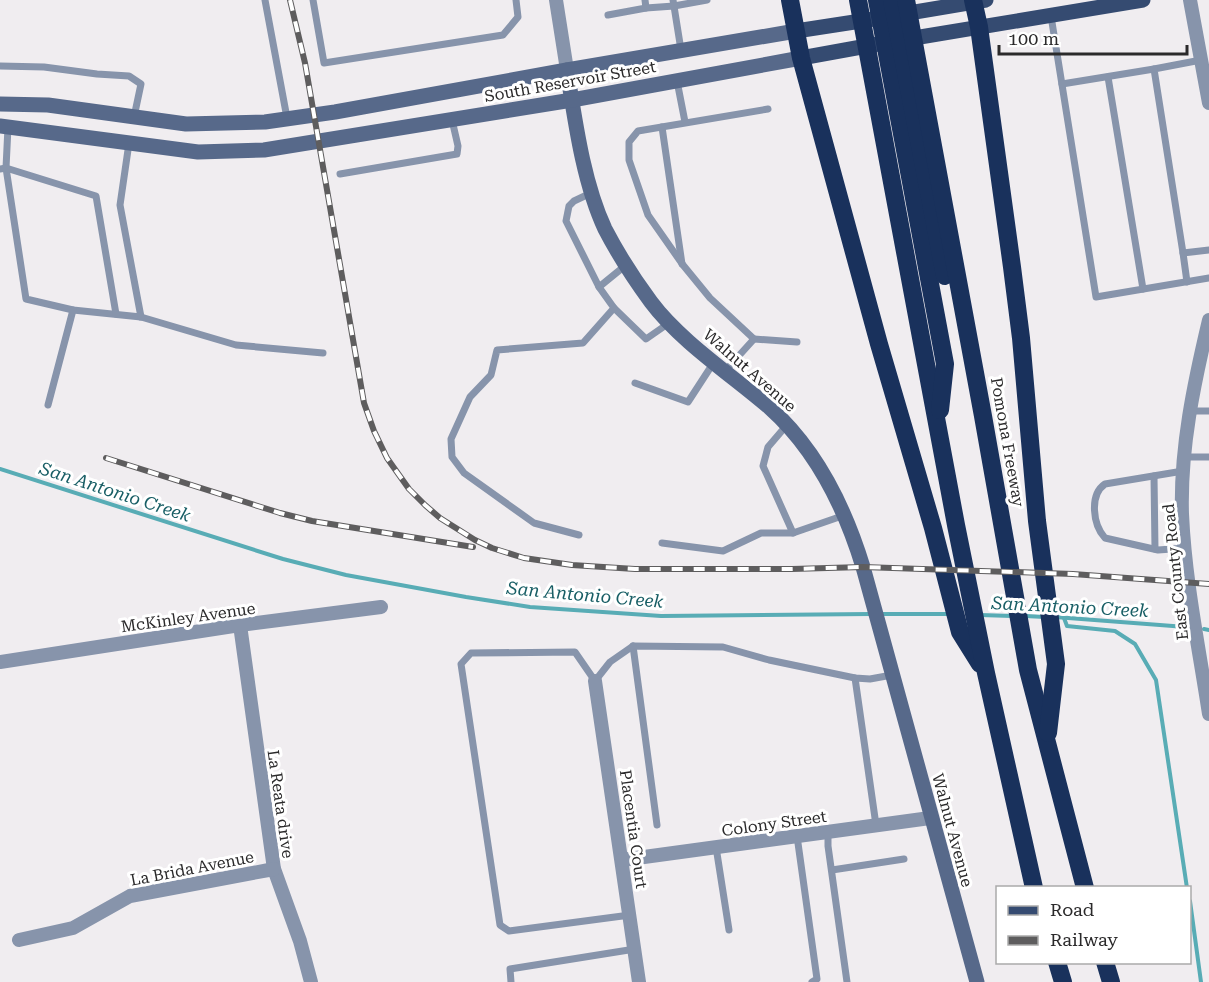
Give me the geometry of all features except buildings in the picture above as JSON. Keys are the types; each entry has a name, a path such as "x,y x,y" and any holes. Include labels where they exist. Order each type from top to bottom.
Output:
{"highway":[{"path":"790,0 801,58 960,632 986,673"},
{"name":"Pomona Freeway","path":"858,0 900,90 983,416 1028,670 1084,886"},
{"path":"877,0 900,90"},
{"path":"892,0 900,90"},
{"name":"Pomona Freeway","path":"906,0 900,90 938,429 986,673 1034,886"},
{"path":"977,1 1019,326 1037,521 1056,664 1047,747"},
{"path":"1057,964 1063,982"},
{"path":"1105,964 1112,982"}],"main road":[{"name":"South Reservoir Street","path":"4,126 198,152 264,150 572,100 801,58 1143,0"},
{"name":"South Reservoir Street","path":"4,103 48,105 204,125 287,118 335,112 567,69 977,1"},
{"name":"Walnut Avenue","path":"567,69 583,158 593,192 605,227 626,265 652,304 669,323 772,410 786,426 818,465 845,516 863,567 930,818 977,982"},
{"path":"4,103 4,126"},
{"path":"129,143 134,117"}],"street":[{"name":"Walnut Avenue","path":"556,0 567,69"},
{"path":"1190,0 1201,60 1207,76 1209,103"},
{"name":"East County Road","path":"1209,320 1204,363 1190,411 1184,464 1182,514 1206,671 1209,714"},
{"name":"McKinley Avenue","path":"0,662 240,625 381,607"},
{"name":"La Reata drive","path":"240,625 274,869 300,941 311,982"},
{"name":"Placentia Court","path":"595,681 639,982"},
{"name":"Colony Street","path":"622,860 930,818"},
{"name":"La Brida Avenue","path":"19,940 73,928 130,896 274,869"}],"lane":[{"path":"265,0 287,118"},
{"path":"313,0 324,63 503,35 518,17 516,0"},
{"path":"608,15 645,4 707,0"},
{"path":"673,3 681,50"},
{"path":"1051,16 1096,297 1209,278"},
{"path":"1062,84 1201,60"},
{"path":"0,66 44,67 129,76 141,84 134,117"},
{"path":"1154,69 1187,282"},
{"path":"1108,77 1143,289"},
{"path":"677,81 686,123"},
{"path":"768,109 638,131 629,142 629,160 648,215 683,265 710,298 754,339 797,342"},
{"path":"340,174 457,154 458,146 452,120"},
{"path":"4,126 3,168 26,299 73,310 141,317 236,345 323,353"},
{"path":"662,127 683,265"},
{"path":"129,143 120,205 141,317"},
{"path":"3,168 96,196 116,314"},
{"path":"593,192 568,206 566,221 599,287 614,308 645,339 669,323"},
{"path":"1184,253 1209,250"},
{"path":"599,287 626,265"},
{"path":"579,535 534,523 483,488 464,473 452,457 451,440 470,397 491,375 497,350 583,343 614,308"},
{"path":"48,405 73,310"},
{"path":"635,383 688,402 720,366 754,339"},
{"path":"1190,411 1209,411"},
{"path":"786,426 768,447 764,466 793,533"},
{"path":"1186,548 1155,549 1105,538 1097,527 1096,492 1105,484 1154,476 1209,457"},
{"path":"1154,476 1155,549"},
{"path":"662,543 723,551 760,533 793,533 845,516"},
{"path":"630,915 509,931 500,925 461,664 471,652 575,652 595,681 610,662 633,646 723,647 769,660 855,678 870,679 892,675"},
{"path":"633,646 657,825"},
{"path":"855,678 876,825"},
{"path":"828,832 847,982"},
{"path":"797,836 817,979 812,982"},
{"path":"716,847 729,930"},
{"path":"832,870 904,859"},
{"path":"511,982 510,969 635,949"}],"waterway":[{"name":"San Antonio Creek","path":"0,469 283,559 346,575 466,597 530,607 661,616 871,614"},
{"name":"San Antonio Creek","path":"881,614 949,614"},
{"name":"San Antonio Creek","path":"980,615 1012,616"},
{"name":"San Antonio Creek","path":"1025,616 1045,617"},
{"name":"San Antonio Creek","path":"1055,617 1186,627"},
{"path":"1064,618 1067,626 1115,631 1135,644 1156,680 1187,886"},
{"name":"San Antonio Creek","path":"1204,629 1209,630"},
{"path":"1191,908 1201,982"}],"railway":[{"path":"290,0 305,63 364,403 387,458 409,489 440,518 492,548 524,558 572,565 635,569 863,567 1073,574 1209,584"},
{"path":"106,458 312,521 473,547"}]}
